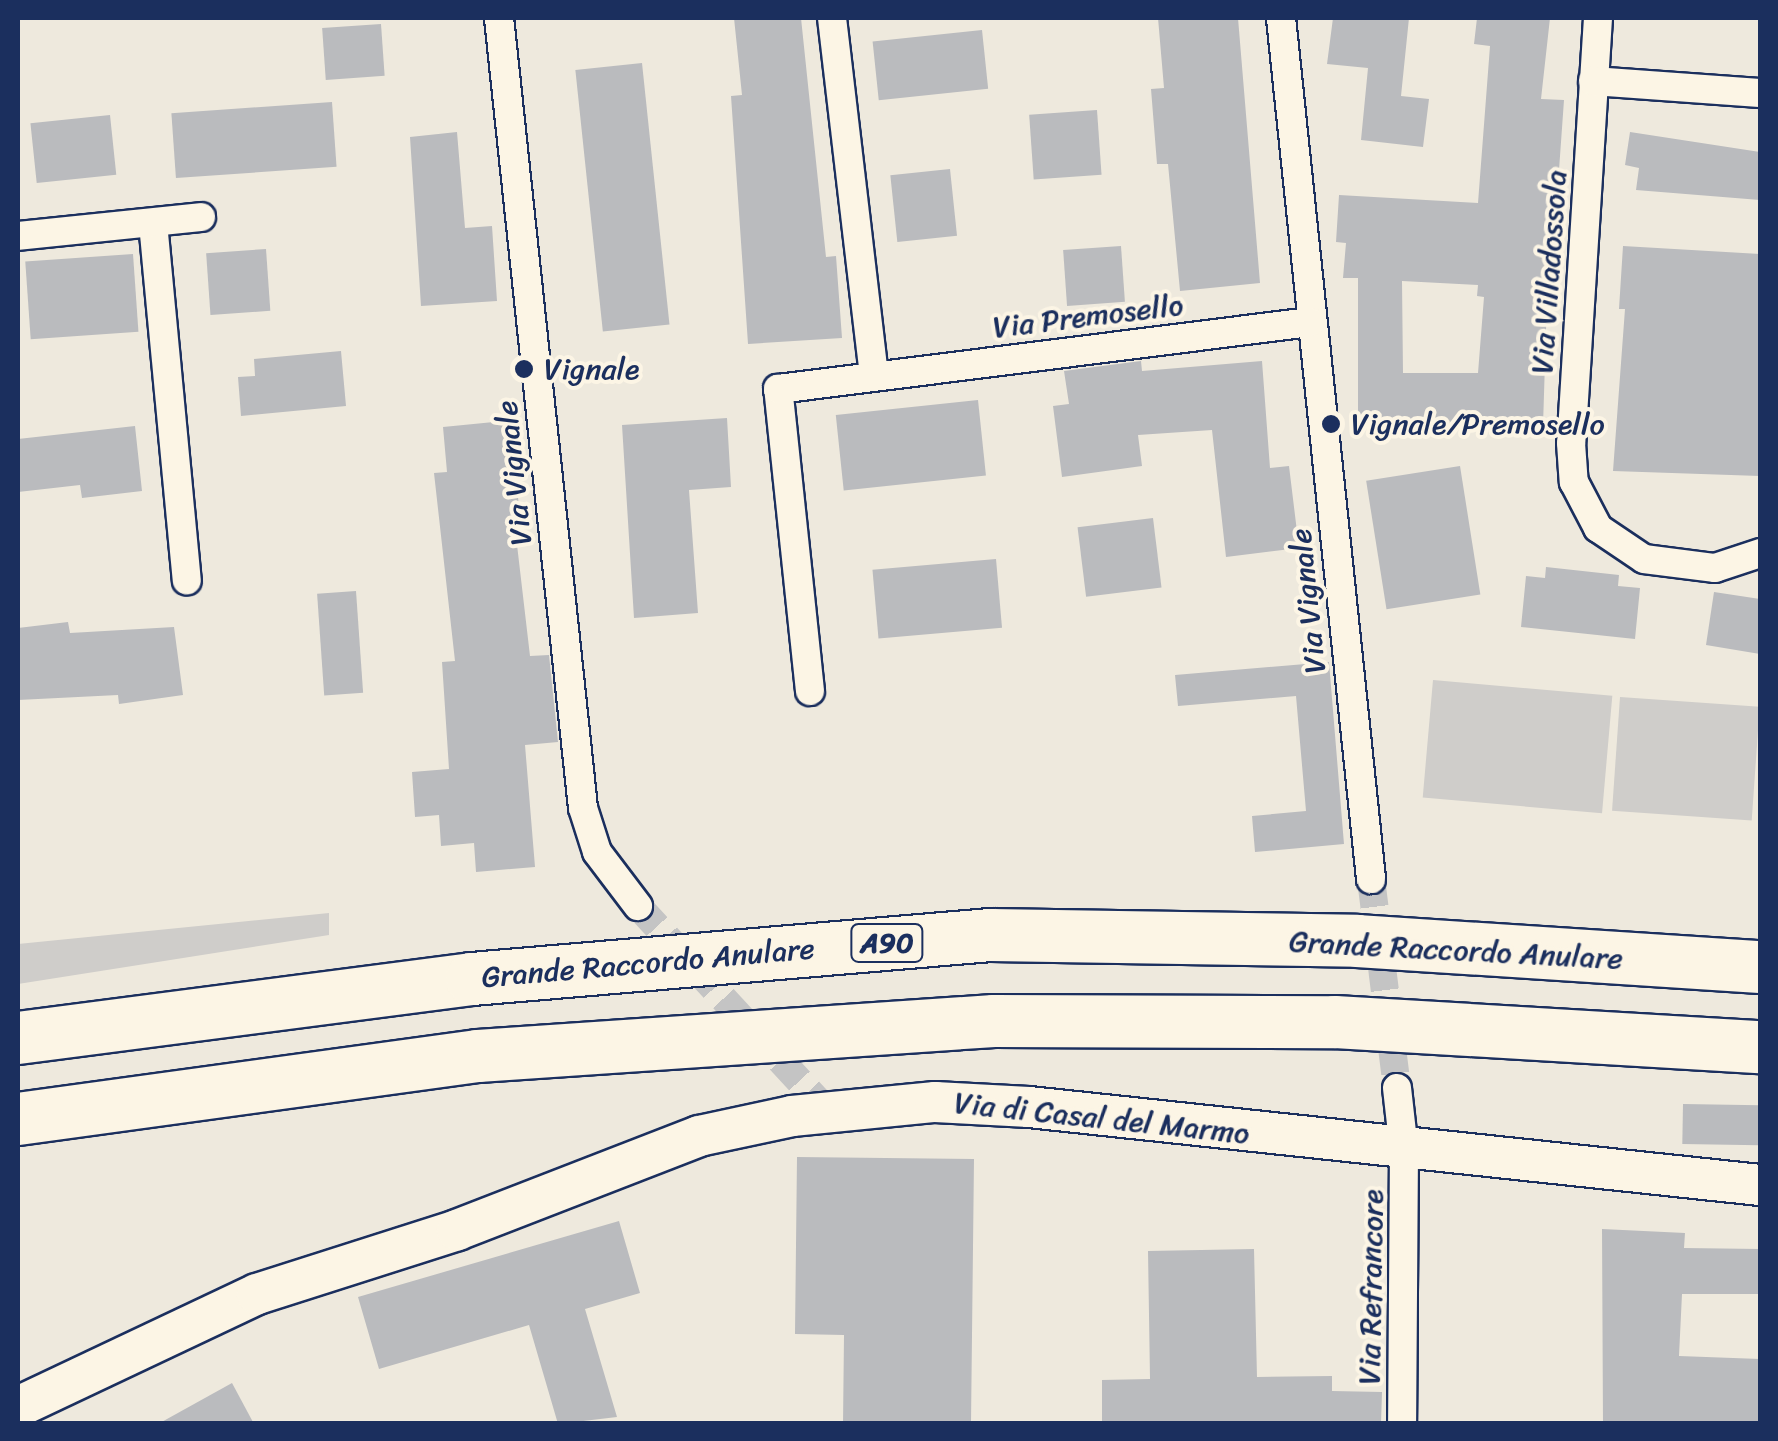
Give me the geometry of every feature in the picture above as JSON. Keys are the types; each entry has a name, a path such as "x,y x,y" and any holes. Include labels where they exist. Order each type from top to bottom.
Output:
{"highway":[{"name":"Grande Raccordo Anulare","path":"18,1038 472,979 991,935 1357,941 1760,968"},
{"path":"18,1119 478,1056 994,1021 1335,1022 1760,1048"}],"main road":[{"name":"Via di Casal del Marmo","path":"18,1407 258,1294 457,1230 671,1145 749,1124 935,1102 1760,1185"}],"street":[{"name":"Via Vignale","path":"499,18 583,808 596,852 638,906"},
{"path":"832,18 874,375"},
{"name":"Via Vignale","path":"1281,18 1371,879"},
{"name":"Via Villadossola","path":"1598,18 1571,443 1580,499 1608,538 1657,564 1715,568 1760,554"},
{"path":"1594,81 1760,93"},
{"path":"18,236 201,218"},
{"path":"152,223 187,580"},
{"name":"Via Premosello","path":"810,691 778,388 1310,322"},
{"path":"1397,1088 1404,1150"},
{"name":"Via Refrancore","path":"1402,1424 1404,1150"}],"shaded area":[{"path":"1433,680 1612,696 1602,813 1423,798"},
{"path":"1620,697 1760,707 1752,820 1612,811"},
{"path":"329,913 329,935 18,984 18,944"}],"building":[{"path":"734,18 801,18 826,257 836,256 842,338 748,344 731,96 742,95"},
{"path":"1158,18 1238,18 1260,283 1180,291 1168,164 1157,164 1151,89 1164,88"},
{"path":"1333,18 1409,18 1401,96 1429,99 1423,147 1361,140 1368,68 1327,64"},
{"path":"1477,18 1550,18 1541,99 1564,100 1559,170 1551,170 1543,426 1358,426 1358,278 1343,278 1346,243 1336,242 1339,195 1478,203 1490,46 1474,44","holes":["1402,281 1478,285 1477,296 1484,297 1478,373 1403,373"]},
{"path":"381,24 385,76 326,80 322,28"},
{"path":"982,30 988,89 879,100 873,41"},
{"path":"642,63 669,325 603,332 575,70"},
{"path":"332,102 337,167 176,178 171,113"},
{"path":"1097,110 1102,175 1034,180 1029,115"},
{"path":"110,115 116,175 37,183 30,123"},
{"path":"457,132 465,228 492,226 497,301 421,306 410,137"},
{"path":"1630,132 1760,152 1760,200 1636,190 1639,168 1625,165"},
{"path":"950,169 957,236 897,242 890,175"},
{"path":"1121,246 1125,302 1067,306 1063,250"},
{"path":"1623,246 1760,254 1760,476 1613,471 1625,309 1619,309"},
{"path":"266,249 270,311 210,315 206,253"},
{"path":"133,254 138,332 31,339 25,262"},
{"path":"341,351 346,406 241,416 238,377 255,376 254,359"},
{"path":"1141,361 1142,371 1262,361 1270,468 1289,466 1299,548 1226,557 1212,430 1138,435 1142,466 1062,477 1053,406 1069,404 1064,371"},
{"path":"978,400 986,476 844,491 836,415"},
{"path":"727,418 731,487 689,490 698,613 634,618 622,425"},
{"path":"504,421 509,476 516,476 520,518 514,519 530,656 549,655 558,742 525,745 535,867 476,872 474,843 441,846 439,815 415,817 412,772 449,769 442,662 455,661 434,473 447,472 443,427"},
{"path":"135,426 142,491 82,498 80,485 18,492 18,439"},
{"path":"1460,466 1480,594 1387,609 1366,481"},
{"path":"1153,518 1162,587 1086,597 1078,527"},
{"path":"996,559 1002,628 878,639 872,570"},
{"path":"1546,567 1619,575 1618,586 1640,588 1635,639 1521,627 1526,576 1545,578"},
{"path":"356,591 363,693 324,695 317,594"},
{"path":"1714,592 1760,599 1760,654 1706,645"},
{"path":"68,622 70,633 174,627 183,695 119,704 118,695 18,700 18,628"},
{"path":"1329,662 1344,844 1255,852 1252,816 1306,811 1296,696 1178,706 1175,675"},
{"path":"1683,1104 1760,1105 1759,1145 1682,1144"},
{"path":"797,1157 974,1159 971,1424 843,1424 844,1335 795,1334"},
{"path":"619,1221 640,1293 585,1309 617,1417 558,1424 529,1325 379,1369 358,1297"},
{"path":"1602,1229 1685,1233 1684,1248 1760,1249 1760,1294 1682,1294 1679,1356 1760,1359 1760,1424 1603,1424"},
{"path":"1254,1249 1257,1377 1332,1376 1332,1391 1382,1392 1381,1424 1102,1424 1102,1380 1150,1379 1148,1251"},
{"path":"232,1383 254,1424 158,1424"}],"tunnel":[{"path":"1371,879 1397,1088"},
{"path":"638,906 828,1112"}],"place":[{"name":"Vignale","path":"524,369"},
{"name":"Vignale/Premosello","path":"1331,424"}]}
